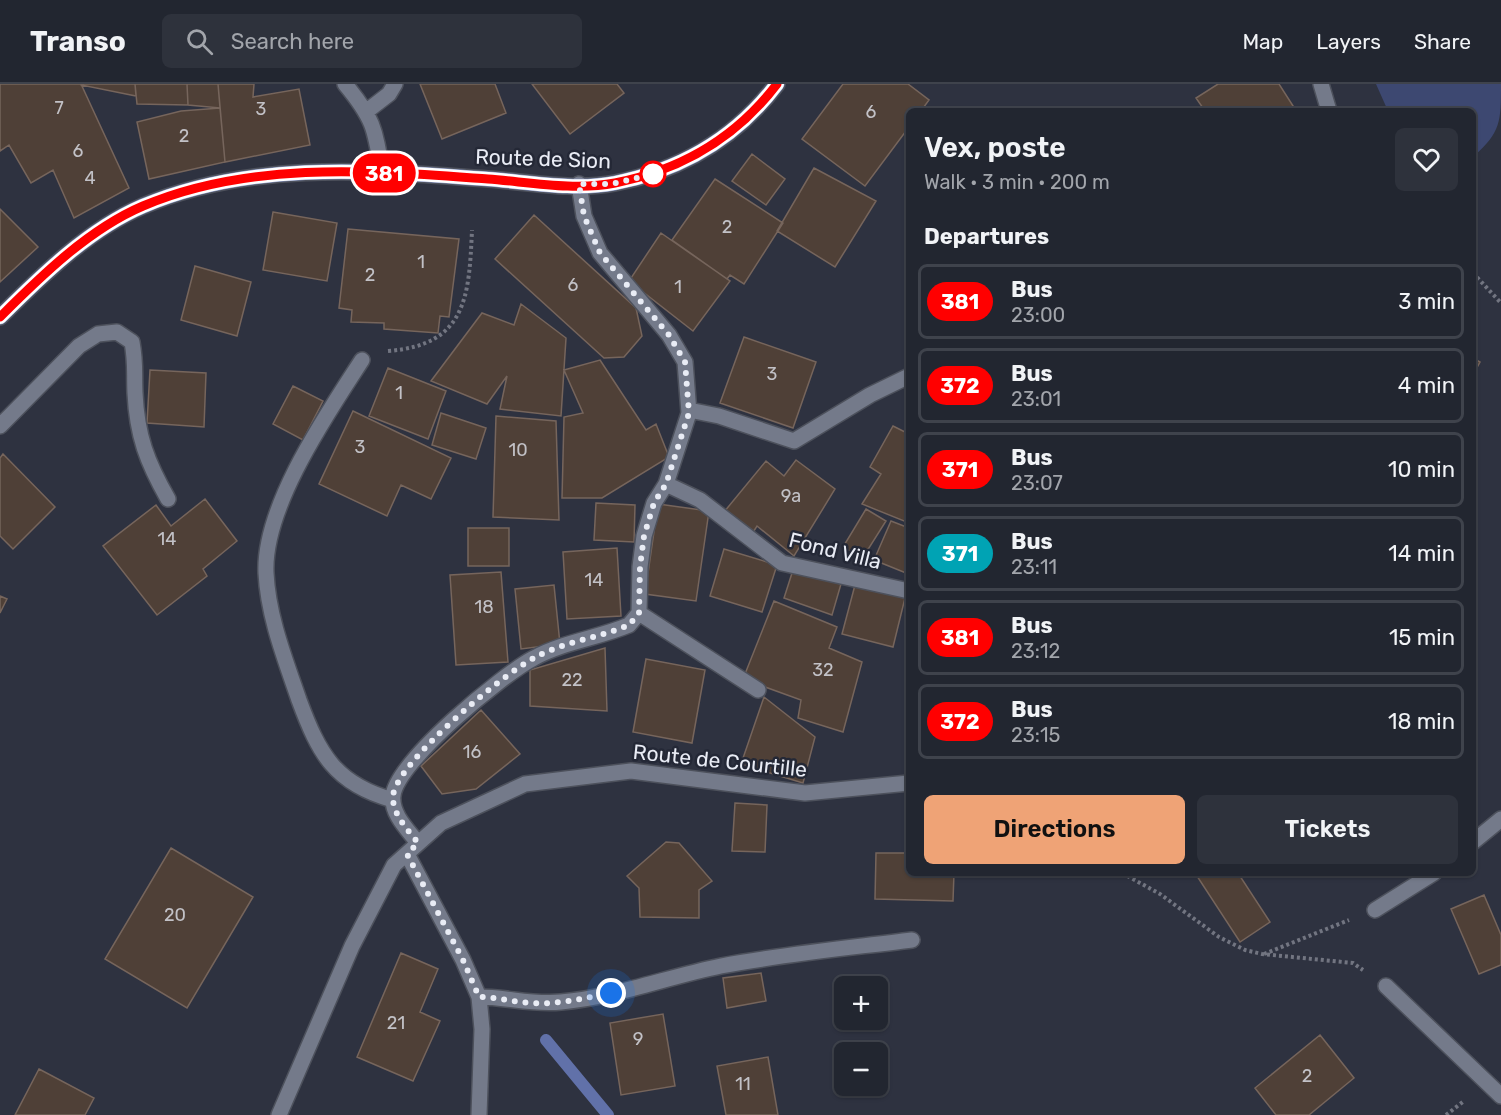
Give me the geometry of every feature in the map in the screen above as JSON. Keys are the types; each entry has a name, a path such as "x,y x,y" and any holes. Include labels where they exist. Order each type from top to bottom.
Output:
{"main road":[{"name":"Route de Sion","path":"0,317 91,236 142,207 211,185 293,172 382,172 612,184 645,176 691,158 714,146 744,122 777,84"}],"street":[{"path":"345,84 368,111 376,133 382,172"},
{"path":"368,111 389,94 395,84"},
{"path":"1321,84 1328,108"},
{"path":"479,1115 482,1029 479,997 396,814 393,800 398,781 411,761 513,670 536,656 629,625 639,613 640,567 644,536 654,503 666,484 689,410 685,362 669,335 600,253 584,216 579,184"},
{"path":"0,426 79,346 98,334 117,332 132,342 137,365 135,390 137,421 146,459 168,499"},
{"path":"362,360 338,397 283,498 269,544 266,571 271,613 310,729 322,755 334,769 355,784 375,795 393,800"},
{"path":"689,410 719,416 794,441 906,378"},
{"name":"Fond Villa","path":"666,484 700,500 782,563 906,590"},
{"path":"639,613 758,690"},
{"name":"Route de Courtille","path":"279,1115 352,946 394,866 441,824 525,784 631,771 805,793 906,783"},
{"path":"1476,840 1501,819"},
{"path":"1375,910 1429,876"},
{"path":"479,997 496,997 532,1004 562,1002 634,989 718,967 912,940"},
{"path":"1386,986 1501,1096"}],"path":[{"path":"362,360 379,351 415,348 431,342 446,331 467,293 472,230"},
{"path":"1476,276 1501,303"},
{"path":"1127,876 1160,894 1219,937 1245,950 1262,954 1353,963 1386,986"},
{"path":"1262,954 1375,910"}],"shaded area":[{"path":"1376,84 1501,84 1498,125 1489,140 1476,154 1476,108 1387,108"}],"building":[{"path":"0,84 81,84 129,188 74,218 53,170 31,183 9,145 0,151"},
{"path":"135,84 136,96 81,85"},
{"path":"135,84 187,84 188,105 137,104"},
{"path":"187,84 218,84 220,108 188,105"},
{"path":"218,84 254,84 253,97 299,89 310,145 225,162"},
{"path":"420,84 495,84 506,113 442,139"},
{"path":"532,84 617,84 624,93 570,134"},
{"path":"843,84 908,84 929,100 923,108 906,108 906,131 865,186 802,139"},
{"path":"1218,84 1279,84 1294,108 1203,108 1196,98"},
{"path":"220,108 225,162 149,179 137,122 181,111"},
{"path":"752,154 785,179 766,205 732,181"},
{"path":"814,168 876,201 835,267 777,231"},
{"path":"715,179 783,223 744,284 730,275 727,279 672,240"},
{"path":"0,209 38,247 0,282"},
{"path":"273,212 337,223 327,281 263,270"},
{"path":"534,215 636,308 642,336 624,357 604,358 495,259"},
{"path":"348,229 459,239 449,317 440,316 438,333 384,329 384,323 351,322 352,310 339,308"},
{"path":"661,233 730,281 693,331 629,281"},
{"path":"195,266 251,282 237,336 181,320"},
{"path":"521,304 566,338 561,416 500,409 507,376 487,404 431,381 482,313 514,325"},
{"path":"744,337 816,362 793,428 720,403"},
{"path":"600,360 646,430 656,424 669,457 602,498 562,498 564,417 583,413 564,370"},
{"path":"388,368 446,391 428,439 369,416"},
{"path":"150,370 206,373 204,427 147,423"},
{"path":"293,386 323,401 303,440 273,424"},
{"path":"353,411 451,458 431,499 401,485 387,516 319,484"},
{"path":"441,413 486,428 476,459 432,445"},
{"path":"496,416 556,421 559,520 493,517"},
{"path":"893,426 906,432 906,522 862,504 881,474 870,467"},
{"path":"3,454 55,507 13,549 0,536 0,458"},
{"path":"796,460 835,489 794,556 757,526 750,537 724,512 766,461 784,476"},
{"path":"205,499 237,541 203,569 207,576 157,615 103,546 156,505 171,526"},
{"path":"596,503 635,505 634,542 594,540"},
{"path":"658,504 709,511 696,601 645,594"},
{"path":"866,509 886,521 862,559 843,547"},
{"path":"891,521 906,527 906,573 874,560"},
{"path":"468,528 509,528 509,566 468,566"},
{"path":"617,548 621,616 567,619 563,552"},
{"path":"724,549 777,565 762,612 710,596"},
{"path":"793,570 841,584 832,615 784,598"},
{"path":"501,572 508,662 456,665 450,575"},
{"path":"554,585 560,644 521,649 515,589"},
{"path":"855,585 905,598 893,647 842,634"},
{"path":"0,596 7,599 0,613"},
{"path":"774,601 837,627 829,648 862,662 843,732 798,718 801,700 743,679"},
{"path":"605,648 607,711 530,706 530,670"},
{"path":"646,659 705,670 692,743 633,732"},
{"path":"764,697 815,737 803,783 741,764"},
{"path":"481,710 520,754 476,789 442,794 421,766"},
{"path":"735,803 767,805 765,852 732,851"},
{"path":"666,842 679,843 712,881 699,890 699,918 640,917 639,888 627,876"},
{"path":"171,848 253,897 187,1008 105,959"},
{"path":"876,853 906,853 906,876 954,876 953,901 875,899"},
{"path":"1197,876 1240,876 1270,922 1240,942"},
{"path":"1484,895 1501,935 1501,965 1479,974 1451,909"},
{"path":"401,953 438,969 420,1012 440,1021 413,1081 357,1057"},
{"path":"761,973 766,1001 727,1008 723,978"},
{"path":"663,1014 675,1086 621,1095 610,1023"},
{"path":"1320,1035 1354,1078 1309,1115 1276,1115 1255,1088"},
{"path":"768,1057 778,1115 726,1115 717,1066"},
{"path":"39,1069 94,1098 85,1115 15,1115"}],"waterway":[{"path":"546,1040 608,1115"}],"bus line":[{"name":"381","path":"0,317 91,236 142,207 211,185 293,172 382,172 570,184 612,184 653,174 714,146 744,122 777,84"}],"route":[{"path":"611,993 562,1002 532,1004 496,997 479,997 463,960 407,854 418,843 396,814 393,796 398,781 411,761 513,670 536,656 629,625 639,613 640,567 644,536 654,503 666,484 689,413 685,362 669,335 600,253 584,216 579,184 612,184 653,174"}]}
